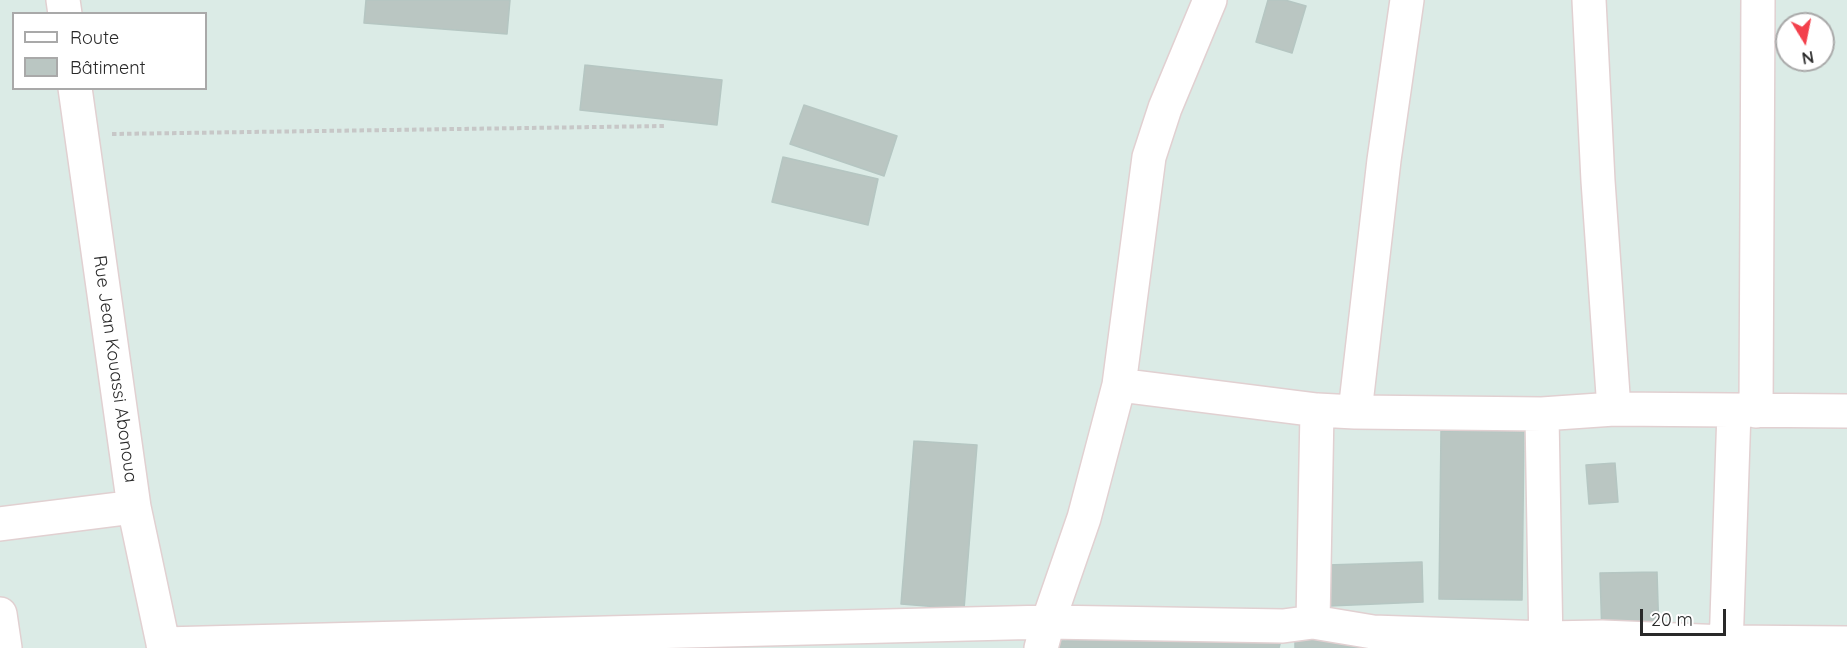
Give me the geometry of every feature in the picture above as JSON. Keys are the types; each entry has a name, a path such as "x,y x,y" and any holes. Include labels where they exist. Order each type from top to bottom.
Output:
{"street":[{"path":"1044,635 1084,518 1119,385 1149,157 1165,108 1210,0"},
{"path":"1355,412 1384,159 1407,0"},
{"path":"1589,0 1598,181 1614,410"},
{"path":"1726,645 1745,411 1758,0"},
{"name":"Rue Jean Kouassi Abonoua","path":"75,90 134,507 164,646"},
{"path":"1119,385 1317,410 1355,412 1542,414 1614,410 1847,411"},
{"path":"1313,622 1317,410"},
{"path":"1542,414 1546,643"},
{"path":"0,524 134,507"},
{"path":"0,614 5,648"},
{"path":"164,646 1044,635 1283,626 1313,622 1373,640 1546,643 1602,637 1726,645 1847,643"}],"path":[{"path":"82,134 665,126"}],"building":[{"path":"366,0 510,0 507,34 364,23"},
{"path":"1268,0 1285,0 1306,6 1292,53 1256,42"},
{"path":"585,65 722,80 717,125 580,110"},
{"path":"804,105 897,136 884,176 790,144"},
{"path":"783,157 878,179 868,225 772,202"},
{"path":"1441,431 1524,432 1522,600 1439,599"},
{"path":"914,441 977,445 964,609 901,604"},
{"path":"1615,463 1618,502 1589,504 1586,465"},
{"path":"1422,562 1423,602 1329,606 1327,565"},
{"path":"1657,572 1659,635 1602,637 1600,573"},
{"path":"1282,636 1279,648 1057,648 1057,641"},
{"path":"1362,637 1362,648 1295,648 1295,639"}]}
